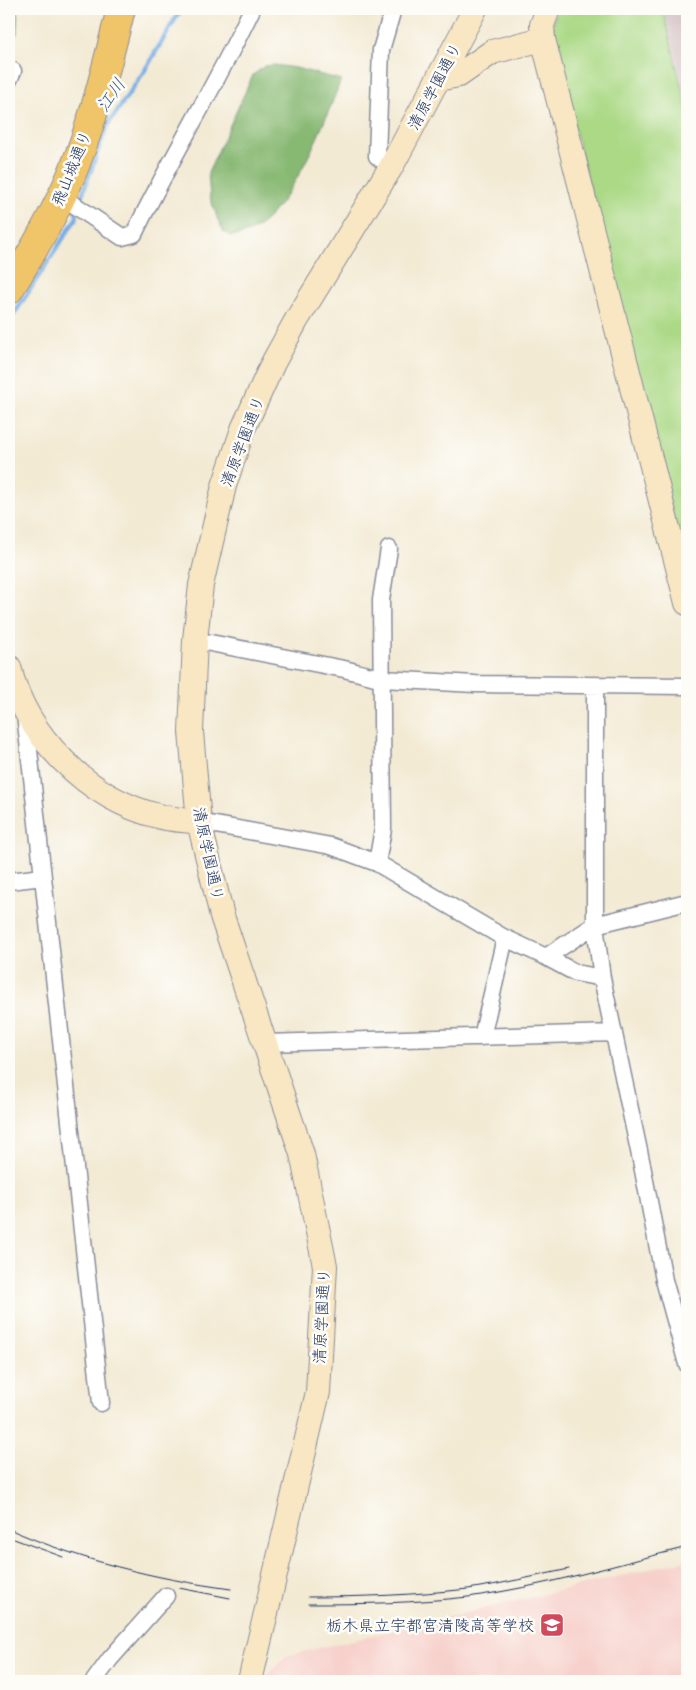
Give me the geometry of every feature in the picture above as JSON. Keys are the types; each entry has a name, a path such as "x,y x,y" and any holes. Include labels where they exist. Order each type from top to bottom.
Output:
{"highway":[{"name":"飛山城通り","path":"9,290 45,230 75,166 121,9"}],"street":[{"path":"61,196 122,236 134,234 160,182 229,57 252,9"},
{"path":"391,167 377,156 381,50 393,9"},
{"name":"清原学園通り","path":"250,1681 318,1392 325,1266 302,1154 222,916 199,822 191,732 195,640 201,585 224,486 243,429 273,363 391,167 475,9"},
{"path":"548,9 542,25 543,39 687,604"},
{"path":"438,79 458,74 492,52 543,39"},
{"path":"9,69 13,71 9,80"},
{"path":"377,863 383,829 381,600 389,549"},
{"path":"195,640 344,669 382,679 475,684 687,686"},
{"path":"9,667 12,683 25,712 43,738 65,763 90,784 123,803 158,816 331,846 377,863 505,938 576,973 602,978"},
{"path":"595,685 595,925 602,978 664,1280 687,1364"},
{"path":"25,712 101,1403"},
{"path":"9,881 43,877"},
{"path":"546,958 595,925 687,902"},
{"path":"482,1037 505,938"},
{"path":"265,1043 614,1033"},
{"path":"94,1681 110,1659 166,1596"}],"shaded area":[{"path":"664,9 687,9 687,103"},
{"name":"栃木県立宇都宮清陵高等学校","path":"687,1560 687,1681 264,1681 265,1677 286,1656"}],"green space":[{"path":"9,9 18,9 17,34 9,35"},
{"path":"557,9 663,9 687,110 687,573 551,35"},
{"path":"274,65 296,68 341,80 308,158 285,197 256,228 246,233 231,236 224,232 218,220 210,197 208,173 253,75 265,66"}],"waterway":[{"name":"江川","path":"79,203 107,126 145,70 181,9"},
{"name":"江川","path":"9,322 77,217 76,211"}],"tram line":[{"path":"9,1529 63,1550 118,1567 174,1580 231,1589"},
{"path":"14,1539 63,1557"},
{"path":"308,1604 428,1601 496,1593 551,1582 687,1547"},
{"path":"308,1597 348,1597 468,1589 569,1569"},
{"path":"179,1588 230,1598"}],"place":[{"name":"栃木県立宇都宮清陵高等学校","path":"552,1625"}]}
